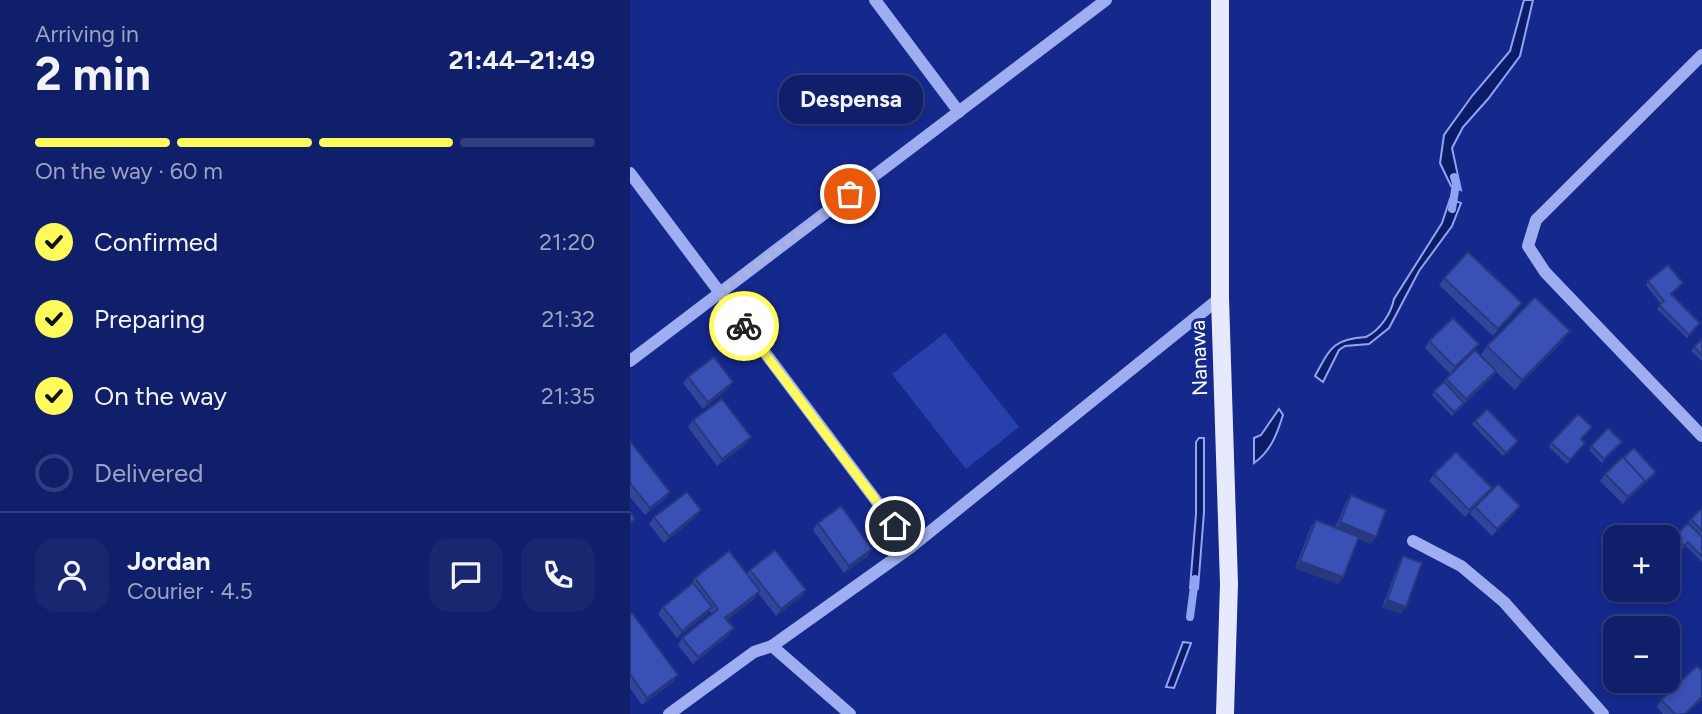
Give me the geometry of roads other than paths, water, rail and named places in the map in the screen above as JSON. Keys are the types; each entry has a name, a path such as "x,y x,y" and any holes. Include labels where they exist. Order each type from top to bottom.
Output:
{"main road":[{"name":"Nanawa","path":"1220,0 1220,298 1229,584 1225,714"}],"street":[{"path":"876,0 959,112"},
{"path":"630,361 1106,0"},
{"path":"1702,55 1536,220 1528,246 1545,272 1702,436"},
{"path":"630,173 911,547"},
{"path":"669,714 754,652 772,646 911,547 1220,298"},
{"path":"1413,541 1461,566 1504,602 1603,714"},
{"path":"772,646 850,714"}],"waterway":[{"path":"1452,209 1456,184 1454,177"},
{"path":"1190,617 1195,579"}],"place":[{"name":"Despensa","path":"850,194"}]}
